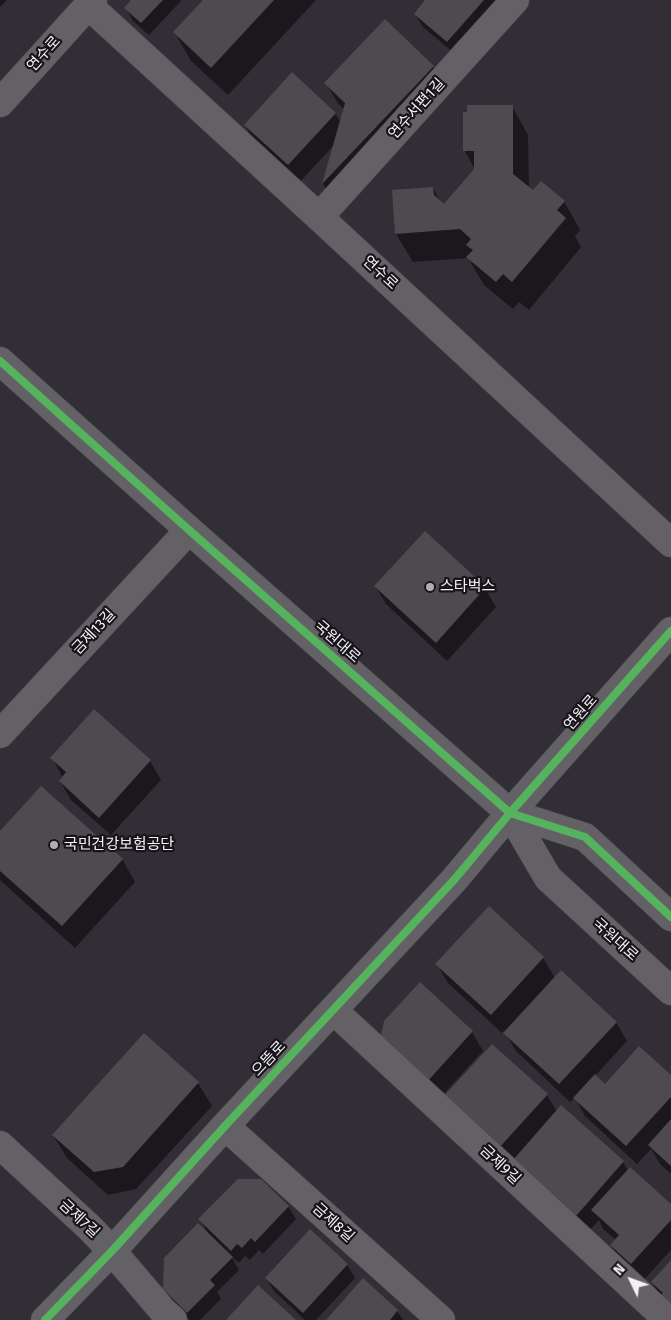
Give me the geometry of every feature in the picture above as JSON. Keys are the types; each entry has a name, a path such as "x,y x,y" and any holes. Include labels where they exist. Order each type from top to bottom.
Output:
{"street":[{"name":"연수서편1길","path":"319,217 515,0"},
{"name":"연수로","path":"0,103 90,3 671,544"},
{"name":"국원대로","path":"0,361 510,813 548,878 671,991"},
{"name":"금제13길","path":"0,734 189,530"},
{"name":"연원로","path":"510,813 671,631"},
{"name":"국원대로","path":"510,813 586,837 671,917"},
{"name":"으뜸로","path":"45,1320 112,1251 454,880 510,813"},
{"name":"금제9길","path":"333,1010 668,1320"},
{"name":"금제8길","path":"226,1126 441,1320"},
{"name":"금제7길","path":"0,1145 90,1228 173,1320"}],"building":[{"path":"131,0 163,0 141,23 124,8"},
{"path":"203,0 274,0 211,68 173,32"},
{"path":"425,0 484,0 447,42 414,14"},
{"path":"385,19 434,66 322,184 345,103 324,83"},
{"path":"292,72 336,113 288,165 244,125"},
{"path":"467,105 513,105 513,174 533,190 541,181 565,201 557,210 566,218 512,282 503,274 496,282 466,257 473,250 466,245 471,239 460,229 395,234 392,190 433,187 434,195 444,204 474,169 474,151 463,151 463,112 467,112"},
{"name":"스타벅스","path":"425,531 486,587 436,643 374,586"},
{"path":"94,709 151,760 99,818 59,781 66,772 50,758"},
{"name":"국민건강보험공단","path":"41,786 123,859 62,926 0,871 0,831"},
{"path":"489,906 544,957 491,1015 435,964"},
{"path":"561,970 617,1022 559,1084 503,1033"},
{"path":"420,982 473,1031 426,1083 380,1041 384,1021"},
{"path":"144,1033 199,1082 123,1167 94,1172 52,1135"},
{"path":"492,1044 548,1094 498,1149 442,1098"},
{"path":"639,1046 671,1075 671,1097 626,1146 573,1098 595,1074 605,1084"},
{"path":"561,1105 624,1161 576,1216 513,1160"},
{"path":"671,1119 671,1166 648,1145"},
{"path":"630,1167 671,1204 671,1220 631,1264 610,1245 619,1235 591,1210"},
{"path":"238,1179 261,1179 289,1206 255,1242 251,1238 242,1248 237,1244 231,1251 198,1219"},
{"path":"198,1223 233,1257 210,1280 215,1285 187,1313 163,1289 164,1258"},
{"path":"310,1229 348,1264 303,1313 265,1278"},
{"path":"671,1260 671,1319 654,1303 663,1293 651,1282"},
{"path":"363,1278 398,1310 390,1320 326,1320"},
{"path":"258,1285 296,1320 226,1320"}],"cycle path":[{"path":"0,361 510,813 585,837 671,917"},
{"path":"45,1320 112,1251 225,1126 454,880 510,813 671,631"}],"place":[{"name":"스타벅스","path":"430,587"},
{"name":"국민건강보험공단","path":"54,845"}]}
